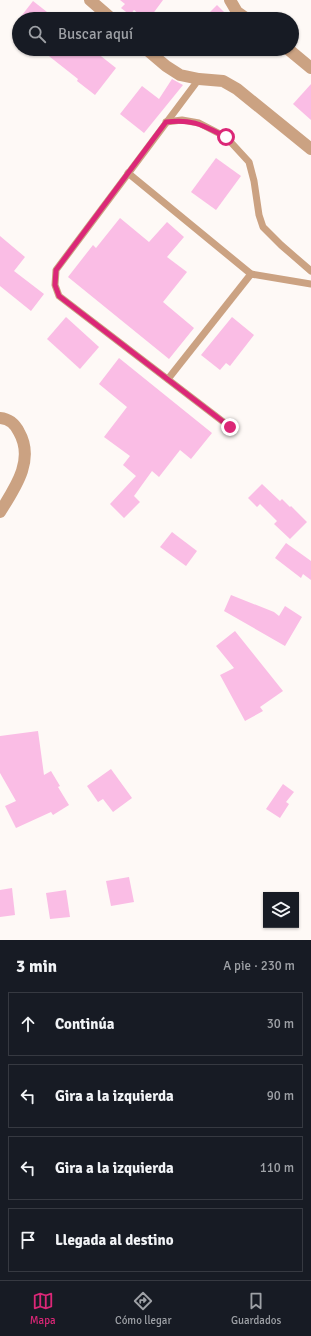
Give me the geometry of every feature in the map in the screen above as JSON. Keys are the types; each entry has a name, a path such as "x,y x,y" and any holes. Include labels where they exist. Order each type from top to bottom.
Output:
{"street":[{"path":"90,0 104,12"},
{"path":"230,0 236,12"},
{"path":"154,56 180,75 223,81 237,89 311,148"},
{"path":"296,56 311,68"},
{"path":"0,418 5,418 15,424 23,438 26,453 21,476 0,512"}],"lane":[{"path":"199,78 56,270 55,285 59,296 230,427"},
{"path":"166,122 182,120 199,124 226,137 249,162 254,181 259,215 263,227 311,271"},
{"path":"128,173 251,274 311,284"},
{"path":"168,379 251,274"}],"building":[{"path":"120,0 163,0 154,12 136,12 134,10 132,12 126,12 121,8 125,4"},
{"path":"33,1 47,12 24,12"},
{"path":"217,5 224,12 210,12"},
{"path":"49,56 101,56 116,68 95,95 77,81 78,79"},
{"path":"172,79 183,85 144,133 120,114 142,86 159,99"},
{"path":"311,84 311,120 293,104"},
{"path":"216,158 241,176 216,210 191,192"},
{"path":"120,218 149,242 167,222 184,237 167,257 187,272 163,302 194,328 169,359 68,277 93,245 96,248"},
{"path":"0,236 25,257 14,271 44,294 31,311 0,286"},
{"path":"66,317 99,347 80,369 47,339"},
{"path":"232,317 254,335 230,366 226,363 220,370 201,355"},
{"path":"119,358 212,433 191,459 180,450 159,477 152,471 134,496 140,502 124,518 110,504 136,476 123,465 130,456 104,437 127,407 99,384"},
{"path":"262,484 280,501 282,499 290,507 291,506 307,522 290,539 274,524 277,521 260,504 257,507 248,498"},
{"path":"172,532 197,551 186,566 160,547"},
{"path":"286,543 311,561 311,580 303,574 301,578 275,558"},
{"path":"231,595 274,612 279,616 285,606 302,617 285,646 224,611"},
{"path":"235,631 283,691 260,707 263,711 245,721 220,675 234,668 216,646"},
{"path":"38,731 44,775 51,771 60,786 58,787 69,805 53,815 51,812 16,828 5,806 16,801 0,773 0,736"},
{"path":"111,769 132,798 113,812 103,799 98,802 87,786"},
{"path":"283,784 294,792 286,802 289,804 280,818 266,809"},
{"path":"129,877 134,902 111,906 106,881"},
{"path":"12,888 15,915 0,917 0,890"},
{"path":"66,890 70,917 50,919 46,893"}],"route":[{"path":"226,137 199,124 182,120 166,122 56,270 55,285 59,296 230,427"}]}
